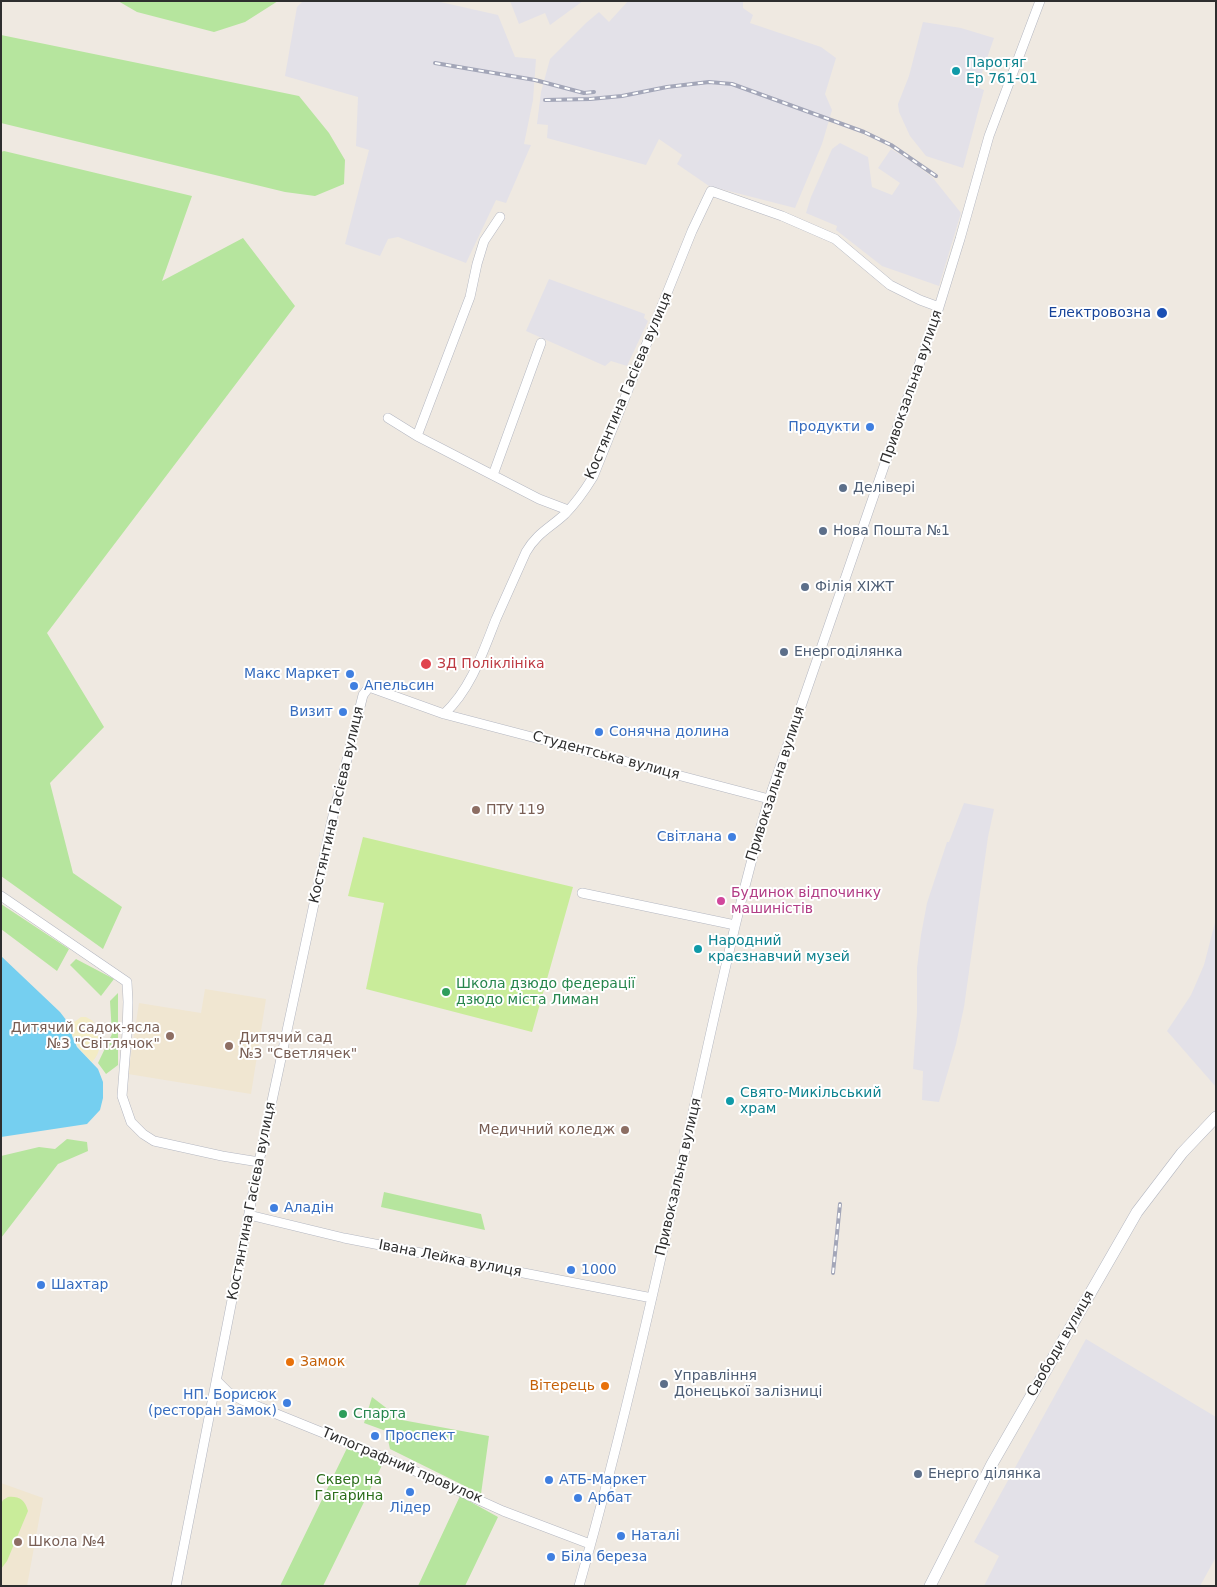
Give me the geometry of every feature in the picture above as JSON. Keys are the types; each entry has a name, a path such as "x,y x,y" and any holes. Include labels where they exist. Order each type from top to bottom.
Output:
{"main road":[{"name":"Свободи вулиця","path":"930,1586 992,1464 1137,1212 1182,1153 1216,1117"}],"street":[{"name":"Привокзальна вулиця","path":"579,1586 652,1298 735,925 768,799 939,307 989,136 1040,1"},
{"name":"Костянтина Гасієва вулиця","path":"176,1586 259,1162 331,824 363,695 369,687 444,714 456,703 466,688 533,540 568,510 593,477 692,231 711,191 782,216 835,239 890,285 939,307"},
{"path":"417,436 470,297 484,241 500,217"},
{"path":"493,475 541,344"},
{"path":"388,418 417,436 539,499 568,510"},
{"name":"Студентська вулиця","path":"444,714 768,799"},
{"path":"582,893 735,925"},
{"path":"1,896 127,982 127,1033 122,1096 131,1122 143,1134 154,1141 259,1162"},
{"name":"Івана Лейка вулиця","path":"249,1215 344,1238 652,1298"},
{"name":"Типографний провулок","path":"217,1381 228,1392 242,1400 395,1462 503,1511 590,1544"}],"shaded area":[{"path":"303,1 436,1 498,15 515,57 536,59 533,100 524,144 531,145 506,203 496,200 466,263 398,237 388,239 380,256 345,244 369,150 356,146 358,97 285,76 297,7"},
{"path":"510,1 583,1 550,25 545,13 519,24"},
{"path":"628,1 743,1 743,8 753,15 750,23 821,47 836,58 825,94 832,110 822,144 795,208 709,186 677,164 682,155 659,139 646,165 547,138 548,125 537,124 541,92 550,59 599,12 609,22"},
{"path":"923,22 961,28 994,38 977,87 984,90 963,168 926,156 910,136 899,112 898,104 909,76"},
{"path":"840,143 868,157 872,187 892,195 900,183 878,168 891,149 933,178 961,213 939,286 882,266 836,230 837,226 806,213 832,149"},
{"path":"549,279 645,314 644,318 648,321 627,366 611,361 605,366 526,331"},
{"path":"964,803 994,809 988,837 964,1007 956,1044 939,1102 922,1100 923,1071 913,1069 917,1013 917,968 927,903 947,842 949,842"},
{"path":"1216,919 1216,1087 1167,1031 1191,995 1204,965"},
{"path":"205,989 266,999 251,1094 128,1074 139,1003 201,1013"},
{"path":"1086,1339 1216,1417 1216,1557 1200,1586 984,1586 999,1556 974,1542"},
{"name":"Школа №4","path":"1,1483 43,1498 27,1586 1,1586"}],"green space":[{"path":"118,1 278,1 245,22 214,32 137,12"},
{"path":"1,35 299,96 329,133 345,160 344,184 315,196 285,192 1,123"},
{"path":"4,151 192,196 162,281 243,238 295,306 47,633 104,727 50,783 73,873 122,907 103,949 1,876 1,152"},
{"path":"363,837 573,887 532,1032 366,989 384,903 348,896"},
{"path":"1,904 69,949 57,971 1,929"},
{"path":"76,959 114,979 101,996 70,965"},
{"path":"118,993 118,1065 106,1074 98,1063 112,1034 110,1001"},
{"path":"67,1139 87,1142 88,1151 58,1164 1,1238 1,1156 39,1147 55,1149"},
{"path":"384,1192 481,1214 485,1230 381,1207"},
{"path":"372,1397 402,1420 489,1436 481,1494 390,1449 386,1431 364,1423"},
{"name":"Сквер на Гагарина","path":"348,1446 385,1459 323,1586 280,1586"},
{"path":"460,1496 498,1517 465,1586 418,1586"},
{"path":"8,1497 15,1497 21,1500 28,1511 7,1561 1,1569 1,1504"}],"sand":[{"path":"81,1017 86,1017 93,1021 98,1038 98,1052 92,1062 84,1054 71,1031 70,1025"}],"water":[{"path":"1,956 60,1012 70,1025 77,1047 98,1069 103,1082 103,1098 100,1110 87,1124 1,1137"}],"railway":[{"path":"435,63 535,80 584,93 594,92"},
{"path":"545,100 622,96 667,87 709,82 732,84 864,132 891,145 936,176"},
{"path":"833,1273 840,1204"}],"place":[{"name":"Паротяг Ер 761-01","path":"956,71"},
{"name":"Електровозна","path":"1162,313"},
{"name":"Продукти","path":"870,427"},
{"name":"Делівері","path":"843,488"},
{"name":"Нова Пошта №1","path":"823,531"},
{"name":"Філія ХІЖТ","path":"805,587"},
{"name":"Енергоділянка","path":"784,652"},
{"name":"ЗД Поліклініка","path":"426,664"},
{"name":"Макс Маркет","path":"350,674"},
{"name":"Апельсин","path":"354,686"},
{"name":"Визит","path":"343,712"},
{"name":"Сонячна долина","path":"599,732"},
{"name":"ПТУ 119","path":"476,810"},
{"name":"Світлана","path":"732,837"},
{"name":"Будинок відпочинку машиністів","path":"721,901"},
{"name":"Народний краєзнавчий музей","path":"698,949"},
{"name":"Школа дзюдо федерації дзюдо міста Лиман","path":"446,992"},
{"name":"Дитячий садок-ясла №3 \"Світлячок\"","path":"170,1036"},
{"name":"Дитячий сад №3 \"Светлячек\"","path":"229,1046"},
{"name":"Свято-Микільський храм","path":"730,1101"},
{"name":"Медичний коледж","path":"625,1130"},
{"name":"Аладін","path":"274,1208"},
{"name":"1000","path":"571,1270"},
{"name":"Шахтар","path":"41,1285"},
{"name":"Замок","path":"290,1362"},
{"name":"Управління Донецької залізниці","path":"664,1384"},
{"name":"Вітерець","path":"605,1386"},
{"name":"НП. Борисюк (ресторан Замок)","path":"287,1403"},
{"name":"Спарта","path":"343,1414"},
{"name":"Проспект","path":"375,1436"},
{"name":"Енерго ділянка","path":"918,1474"},
{"name":"АТБ-Маркет","path":"549,1480"},
{"name":"Лідер","path":"410,1492"},
{"name":"Арбат","path":"578,1498"},
{"name":"Наталі","path":"621,1536"},
{"name":"Школа №4","path":"18,1542"},
{"name":"Біла береза","path":"551,1557"}]}
